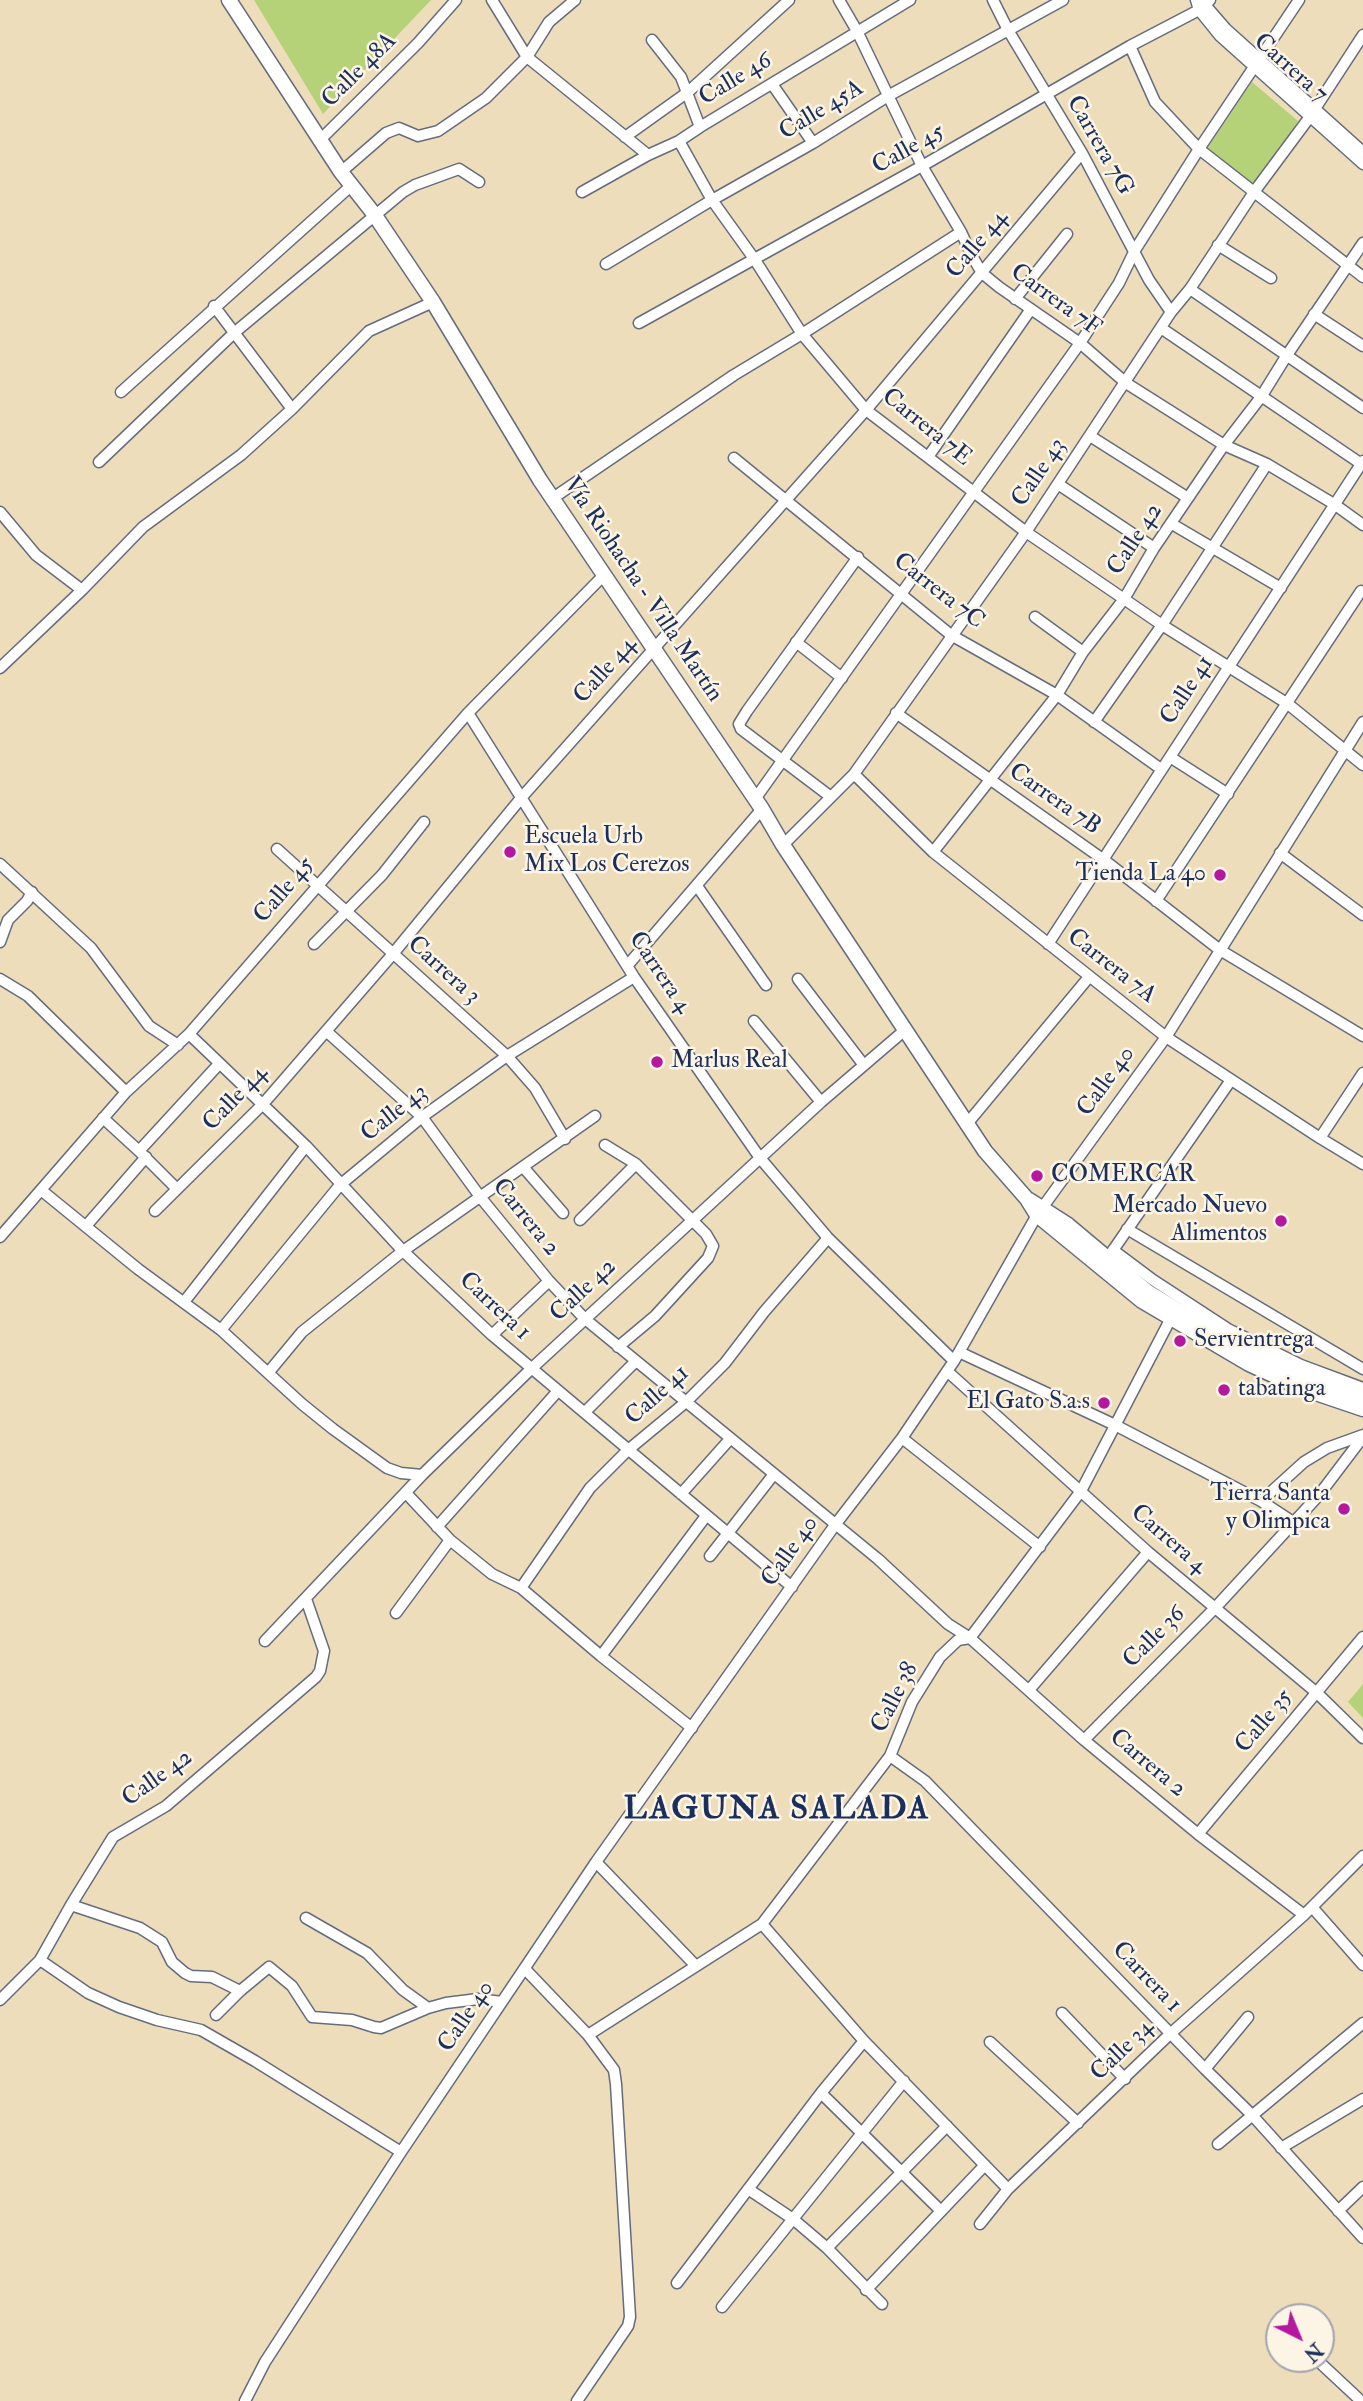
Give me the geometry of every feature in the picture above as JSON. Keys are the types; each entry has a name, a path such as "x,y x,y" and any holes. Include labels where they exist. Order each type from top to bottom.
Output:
{"main road":[{"name":"Vía Riohacha - Villa Martín","path":"229,0 341,172 374,214 433,303 540,480 759,804 966,1125 985,1151 1039,1211"},
{"path":"1039,1211 1167,1304 1252,1353 1309,1379 1363,1398"},
{"path":"1107,1259 1142,1301 1249,1364 1301,1388 1363,1409"}],"street":[{"name":"Calle 48A","path":"320,140 418,43 456,0"},
{"path":"492,0 527,57 648,155"},
{"path":"341,172 386,133 399,128 418,136 438,131 486,98 527,57 549,22 575,0"},
{"name":"Carrera 7F","path":"839,0 857,31 922,166 982,273 1080,344 1126,383 1224,445 1267,464 1334,503 1363,525"},
{"name":"Calle 46","path":"582,192 679,141 910,0"},
{"name":"Carrera 7G","path":"993,0 1046,96 1082,153 1149,280 1171,312"},
{"name":"Calle 45A","path":"607,264 888,96 1063,0"},
{"path":"1256,63 1299,0"},
{"path":"625,137 688,92 786,3"},
{"name":"Carrera 7","path":"1203,3 1256,63 1363,164"},
{"name":"Calle 45","path":"639,323 1046,96 1203,3"},
{"path":"1312,114 1363,35"},
{"path":"653,40 681,77 700,127"},
{"path":"1130,46 1155,102 1199,149 1363,277"},
{"name":"Calle 43","path":"627,966 697,886 759,804 782,762 1080,344 1119,283 1135,250 1256,63"},
{"path":"772,84 813,143"},
{"name":"Carrera 7","path":"1312,114 1363,152"},
{"name":"Calle 43","path":"783,845 854,774 1026,532 1171,312 1190,289 1254,192 1312,114"},
{"name":"Carrera 7E","path":"679,141 712,200 755,260 802,334 866,410 1026,532 1162,625 1287,704 1363,765"},
{"name":"Calle 44","path":"155,1211 263,1104 392,955 522,797 866,410 1082,153"},
{"path":"99,461 234,333 374,214 415,185 451,170 459,169 479,182"},
{"path":"121,391 352,185"},
{"path":"553,498 734,375 961,232"},
{"path":"1016,299 1067,234"},
{"name":"Calle 42","path":"933,852 1057,695 1083,652 1124,599 1154,548 1224,445 1261,397 1363,243"},
{"path":"1218,245 1271,278"},
{"path":"1190,289 1363,408"},
{"path":"0,668 143,527 241,455 292,410 369,331 433,303"},
{"path":"214,306 292,410"},
{"path":"928,457 1031,309"},
{"path":"1314,314 1363,346"},
{"path":"1161,328 1362,463"},
{"path":"1090,436 1188,498"},
{"name":"Carrera 7C","path":"733,458 903,593 951,635 1057,695 1161,769"},
{"name":"Calle 41","path":"1048,944 1362,463"},
{"path":"1094,722 1162,625 1267,464"},
{"path":"1058,484 1154,548"},
{"path":"0,512 36,555 82,590"},
{"path":"1172,524 1281,588"},
{"path":"831,797 782,762 741,729 739,724 858,557"},
{"name":"Calle 45","path":"0,1237 126,1092 189,1034 468,713 605,574"},
{"path":"1156,901 1361,591"},
{"path":"1035,617 1083,652"},
{"path":"796,642 842,678"},
{"name":"Carrera 4","path":"468,713 634,977 760,1158 828,1238 1081,1491 1148,1552 1317,1693 1363,1738"},
{"name":"Carrera 7B","path":"897,713 1104,860 1220,950 1363,1036"},
{"name":"Calle 40","path":"245,2401 265,2362 401,2152 596,1863 835,1525 902,1438 953,1361 1039,1211 1166,1037 1363,722"},
{"path":"1170,757 1228,794"},
{"name":"Carrera 7A","path":"854,774 933,852 1166,1037 1363,1164"},
{"path":"314,944 382,875 424,822"},
{"name":"Carrera 3","path":"277,849 507,1056 535,1088 565,1139"},
{"path":"1280,853 1363,915"},
{"path":"0,864 91,948 149,1026 178,1045"},
{"path":"697,886 766,985"},
{"path":"0,942 8,920 32,892"},
{"path":"966,1125 1089,976"},
{"name":"Calle 43","path":"221,1330 340,1185 422,1117 507,1056 634,977"},
{"path":"0,979 28,996 126,1092"},
{"path":"798,979 863,1064"},
{"path":"754,1021 821,1102"},
{"name":"Calle 42","path":"265,1641 422,1475 531,1369 821,1102 905,1030"},
{"name":"Carrera 2","path":"326,1031 422,1117 481,1198 584,1319 892,1571 948,1624 970,1638 1084,1740 1198,1834 1308,1911 1363,1965"},
{"name":"Carrera 1","path":"189,1034 306,1146 403,1251 492,1335 792,1587"},
{"path":"86,1226 219,1064"},
{"path":"1320,1138 1363,1073"},
{"path":"1231,1080 1107,1259 1153,1280 1228,1329 1301,1365 1363,1388"},
{"path":"268,1373 302,1332 403,1251 595,1116"},
{"path":"103,1118 177,1189"},
{"path":"605,1145 636,1164 706,1234 713,1246 708,1258 655,1316 618,1347"},
{"path":"184,1302 306,1146"},
{"path":"580,1220 636,1164"},
{"path":"524,1168 564,1213"},
{"path":"41,1190 138,1269 221,1330 332,1429 387,1468 401,1473 422,1475"},
{"path":"1127,1229 1363,1369"},
{"name":"Calle 41","path":"521,1588 590,1488 628,1450 686,1402 725,1363 764,1312 828,1238"},
{"path":"492,1335 549,1281"},
{"name":"Calle 38","path":"589,2035 762,1924 890,1756 912,1702 940,1657 958,1640 970,1638 1081,1491 1171,1318"},
{"path":"953,1361 1115,1424 1261,1501 1293,1522"},
{"path":"585,1412 635,1362"},
{"path":"437,1527 557,1392"},
{"path":"1261,1501 1315,1455 1363,1436"},
{"name":"Calle 36","path":"1084,1740 1215,1608 1319,1494 1363,1436"},
{"path":"902,1438 1040,1547"},
{"path":"681,1494 730,1439"},
{"path":"710,1556 774,1475"},
{"path":"406,1493 450,1540 492,1574 521,1588 692,1728"},
{"path":"601,1656 706,1516"},
{"path":"396,1613 450,1540"},
{"path":"1029,1690 1148,1552"},
{"name":"Calle 42","path":"0,2000 40,1960 113,1837 166,1806 316,1677 324,1651 306,1599"},
{"name":"Calle 35","path":"1198,1834 1363,1637"},
{"name":"Carrera 1","path":"890,1756 925,1781 1252,2115 1363,2238"},
{"name":"Calle 34","path":"980,2224 1008,2189 1170,2034 1308,1911 1363,1856"},
{"path":"596,1863 696,1966"},
{"path":"71,1905 140,1928 162,1942 172,1962 185,1973 212,1978 240,1991"},
{"path":"306,1918 367,1953 403,1990 428,2008"},
{"path":"762,1924 864,2041 1008,2189"},
{"path":"40,1960 88,1993 119,2007 157,2020 201,2030 256,2061 401,2152"},
{"path":"216,2015 269,1967 292,1986 308,2013 316,2019 352,2020 380,2028 428,2008 478,1998 502,2001"},
{"path":"525,1969 589,2035 614,2070 616,2084 630,2317 628,2326 577,2401"},
{"path":"1062,2013 1125,2079"},
{"path":"1205,2069 1248,2017"},
{"path":"1218,2144 1363,2023"},
{"path":"677,2283 821,2092 864,2041"},
{"path":"990,2042 1078,2123"},
{"path":"722,2306 904,2081"},
{"path":"821,2092 941,2211"},
{"path":"1282,2148 1361,2104"},
{"path":"827,2248 947,2126"},
{"path":"866,2290 985,2165"},
{"path":"1338,2211 1363,2187"},
{"path":"748,2189 793,2219 827,2248 882,2304"},
{"path":"1331,2373 1361,2401"}],"green space":[{"path":"254,0 431,0 323,114"},
{"path":"1252,82 1298,121 1256,188 1207,149"},
{"path":"1363,1684 1363,1718 1348,1702"}],"place":[{"name":"Escuela Urb Mix Los Cerezos","path":"510,852"},
{"name":"Tienda La 40","path":"1220,875"},
{"name":"Marlus Real","path":"657,1062"},
{"name":"COMERCAR","path":"1037,1176"},
{"name":"Mercado Nuevo Alimentos","path":"1281,1221"},
{"name":"Servientrega","path":"1180,1341"},
{"name":"tabatinga","path":"1224,1390"},
{"name":"El Gato S.a.s","path":"1104,1403"},
{"name":"Tierra Santa y Olimpica","path":"1344,1509"}],"district":[{"name":"LAGUNA SALADA","path":"777,1811"}]}
